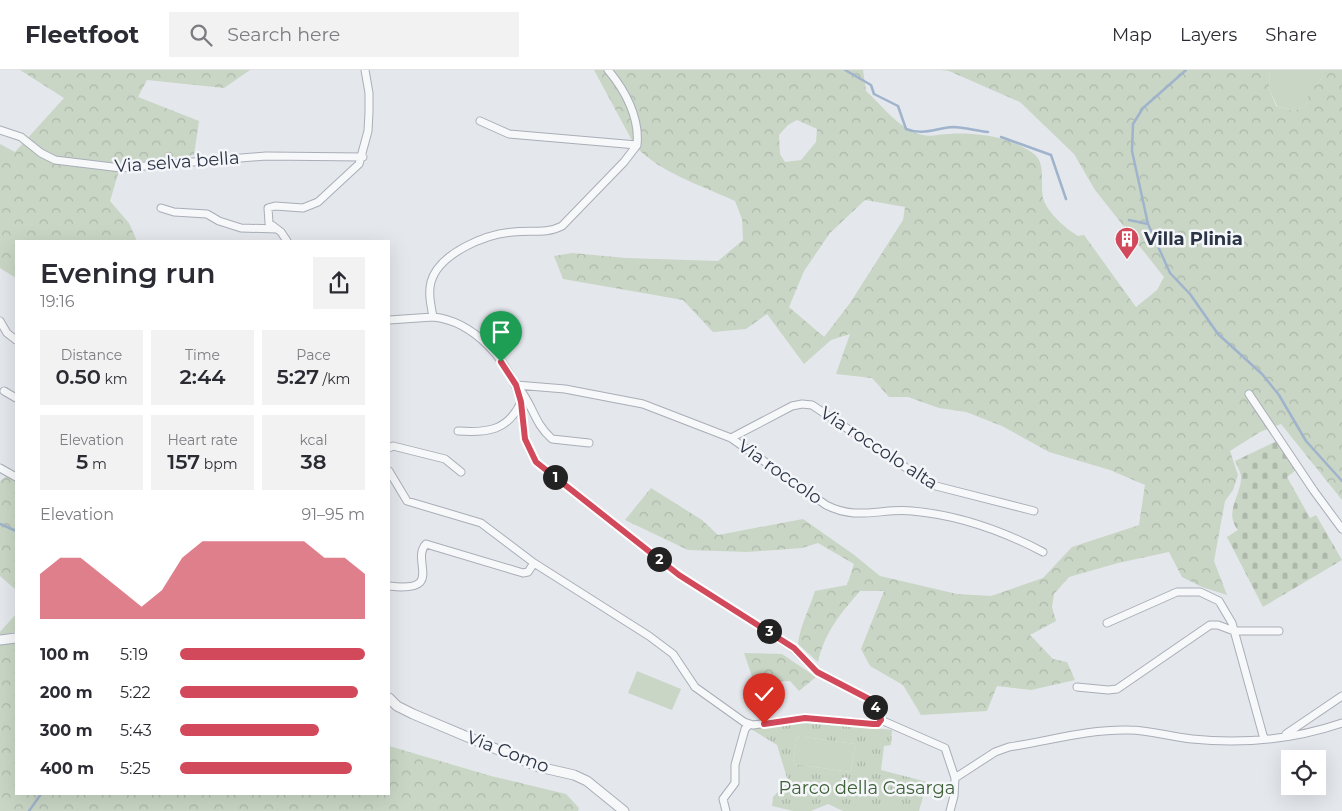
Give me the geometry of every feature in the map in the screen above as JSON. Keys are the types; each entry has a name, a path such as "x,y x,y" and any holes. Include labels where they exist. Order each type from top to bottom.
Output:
{"street":[{"path":"286,240 269,223 268,208 274,206 303,208 318,202 360,164 368,131 369,92 364,70"},
{"path":"433,316 429,296 431,282 441,265 472,244 493,236 513,232 554,231 562,226 612,176 637,145 634,121 628,98 608,70"},
{"path":"480,121 509,134 637,145"},
{"name":"Via selva bella","path":"0,130 21,137 41,153 55,160 121,168 266,156 362,157"},
{"path":"161,208 174,212 206,214 219,221 241,228 277,229"},
{"path":"390,320 433,316 447,318 466,328 495,353 527,398 536,422 552,440 589,444"},
{"path":"0,321 7,332 15,339"},
{"path":"516,385 521,402 525,439 536,462 679,575 794,648 817,672 869,699 880,713 881,720"},
{"name":"Via roccolo","path":"516,385 566,389 624,399 643,404 731,438 826,505 840,512 864,514 900,510 923,512 973,523 1009,534 1043,552"},
{"path":"4,391 15,397"},
{"path":"1249,394 1314,491 1342,529"},
{"path":"458,431 486,431 498,428 515,415 521,402"},
{"name":"Via roccolo alta","path":"731,438 792,406 812,405 932,485 1034,511"},
{"path":"390,447 392,446 445,459 461,472"},
{"path":"0,468 15,476"},
{"path":"390,473 408,501 481,522 534,563 649,636 673,654 695,687 749,724"},
{"path":"390,586 412,586 420,581 424,573 422,556 426,544 523,572 528,572 534,563"},
{"path":"1107,623 1177,592 1200,592 1219,600 1234,631 1264,739"},
{"path":"1077,687 1114,690 1206,626 1218,625 1234,631 1279,631"},
{"path":"0,640 15,638"},
{"path":"1285,735 1342,696"},
{"name":"Via Como","path":"390,699 397,706 413,714 539,767 574,775 587,781 624,811"},
{"path":"726,811 723,799 735,783 735,765 744,729 749,724 805,718 873,724 878,724 881,720"},
{"path":"881,720 945,748 955,778 954,796 950,811"},
{"path":"955,778 995,752 1009,747 1095,731 1129,730 1192,739 1242,741 1308,733 1342,723"}],"green space":[{"path":"20,70 250,70 224,88 147,80 138,97 199,121 194,155 121,164 110,201 129,223 137,240 15,240 15,277 0,268 0,144 15,152 64,98"},
{"path":"594,70 863,70 866,91 899,123 914,132 926,136 971,134 993,137 1015,143 1034,154 1038,158 1042,169 1044,201 1050,211 1058,221 1073,233 1078,236 1084,235 1136,307 1157,290 1164,277 1095,190 1074,154 1020,102 949,71 940,70 1270,70 1269,88 1276,106 1294,111 1306,106 1310,85 1317,85 1323,76 1320,70 1342,70 1342,500 1281,424 1260,432 1230,451 1238,475 1233,490 1225,501 1214,561 1227,595 1202,587 1182,577 1169,552 1118,563 1069,577 1054,594 1052,607 1056,621 1030,635 1053,659 1067,662 1075,680 1031,690 997,686 987,711 921,715 903,685 870,666 861,649 884,591 860,591 829,632 818,662 798,644 815,591 847,585 854,564 818,543 802,548 747,552 688,550 625,520 651,488 702,520 718,535 803,519 853,554 880,576 957,594 991,596 1043,578 1072,547 1139,525 1145,485 1110,470 1049,452 1002,426 966,412 939,408 908,397 889,397 872,378 836,374 850,334 831,340 804,364 767,314 746,329 713,332 683,300 563,279 554,256 572,253 626,258 718,261 743,240 742,219 735,201 657,164 635,146","holes":["797,120 817,129 816,142 801,160 785,162 780,154 779,135 788,125","865,200 905,207 903,220 850,303 824,337 789,307 804,271 830,233"]},
{"path":"1270,70 1320,70 1323,76 1317,85 1310,86 1306,106 1294,111 1277,106 1269,88"},
{"path":"1279,440 1296,470 1287,477 1310,518 1316,515 1342,560 1263,607 1227,537 1238,530 1232,517 1241,483 1241,476 1235,461"},
{"path":"7,476 15,481 15,589 0,576 0,481"},
{"path":"15,615 15,632 0,635 0,632"},
{"path":"15,638 15,795 390,795 390,746 491,776 566,794 579,808 578,811 0,811 0,640"},
{"path":"744,653 782,654 816,677 799,691 790,681 754,682"},
{"path":"637,671 681,689 672,710 628,693"},
{"name":"Parco della Casarga","path":"805,720 892,730 891,745 884,746 881,770 927,782 919,811 843,811 828,804 811,811 793,811 772,806 773,797 788,781 777,745 751,729","holes":["797,736 855,744 851,772 793,764"]},
{"path":"797,736 855,744 851,772 793,764"}],"waterway":[{"path":"845,70 871,85 874,94 898,106 906,129 924,132 953,127 988,132"},
{"path":"1186,70 1143,108 1133,124 1132,151 1148,224 1170,273 1190,294 1218,334 1262,374 1279,395 1306,441 1342,481"},
{"path":"1001,137 1051,155 1066,199"},
{"path":"1129,220 1148,224"},
{"path":"0,524 15,531"},
{"path":"29,811 40,795"}],"place":[{"name":"Villa Plinia","path":"1127,260"}],"route":[{"path":"501,362 516,385 521,402 525,439 536,462 679,575 794,648 817,672 869,699 880,713 881,720 878,724 873,724 827,718 805,718 780,720 764,724"}]}
